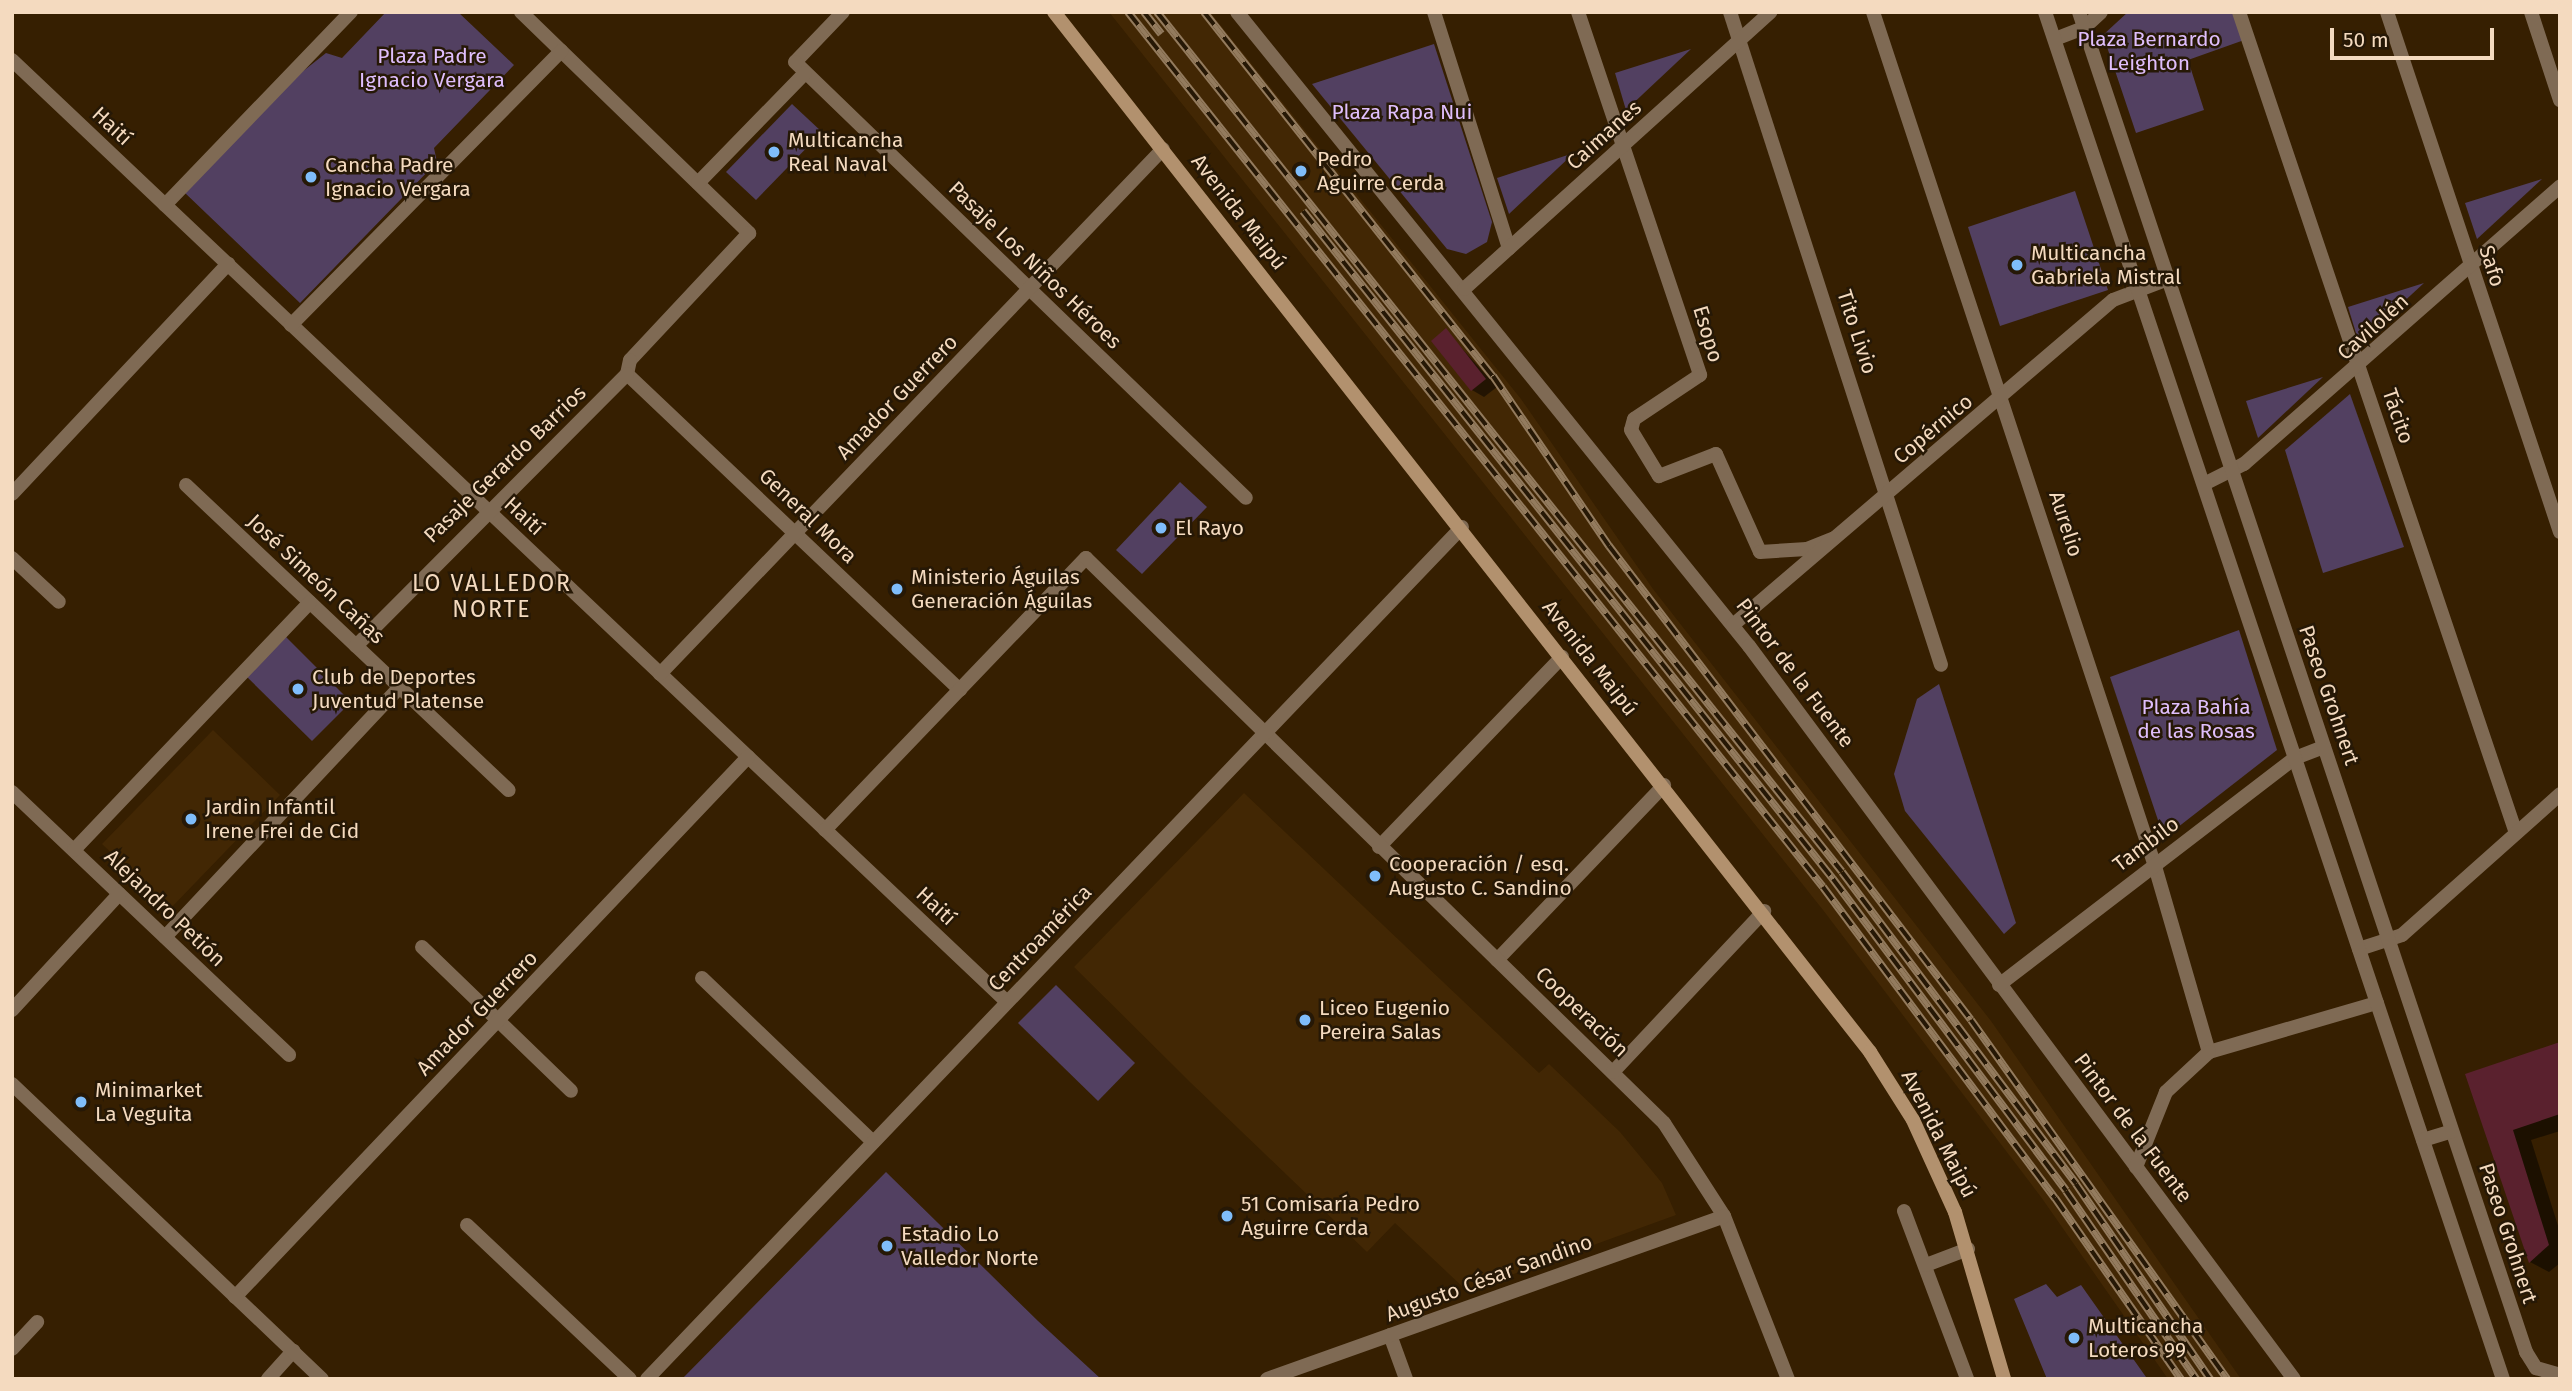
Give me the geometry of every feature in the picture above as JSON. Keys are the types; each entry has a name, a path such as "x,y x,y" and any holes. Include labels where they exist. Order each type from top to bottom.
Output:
{"main road":[{"name":"Avenida Maipú","path":"1054,12 1764,911 1894,1086 1934,1162 1968,1249 2004,1379"}],"street":[{"path":"165,205 351,12"},
{"path":"521,12 698,183 800,67 843,12"},
{"name":"Pintor de la Fuente","path":"1237,12 1464,289 1733,625 2294,1379"},
{"path":"1434,12 1509,248"},
{"name":"Esopo","path":"1578,12 1700,374 1634,419 1631,430 1659,476 1716,454 1760,552 1807,549 1834,538"},
{"name":"Tito Livio","path":"1730,12 1888,494 1941,665"},
{"name":"Caimanes","path":"1464,289 1771,12"},
{"name":"Aurelio","path":"1873,12 2003,397 2154,863 2209,1052"},
{"path":"2045,12 2503,1379"},
{"name":"Paseo Grohnert","path":"2079,12 2530,1363 2556,1375"},
{"path":"2055,39 2084,28 2101,12"},
{"name":"Tácito","path":"2239,12 2516,833"},
{"name":"Safo","path":"2388,12 2470,267 2560,532"},
{"path":"2531,12 2560,100"},
{"path":"291,325 561,51"},
{"name":"Haití","path":"12,60 1007,1002"},
{"name":"Pasaje Los Niños Héroes","path":"800,67 1246,498"},
{"name":"Amador Guerrero","path":"660,674 1163,149"},
{"name":"Pasaje Gerardo Barrios","path":"356,646 627,374 630,360 749,233 698,183"},
{"name":"Cavilolén","path":"2204,484 2232,474 2360,368 2560,186"},
{"path":"12,494 228,264"},
{"name":"Copérnico","path":"1733,625 2003,397 2113,300 2168,279"},
{"name":"General Mora","path":"627,374 960,690"},
{"name":"José Simeón Cañas","path":"186,485 509,790"},
{"name":"Centroamérica","path":"647,1379 1462,527"},
{"path":"12,558 59,603"},
{"name":"Cooperación","path":"960,690 1086,558 1263,735 1614,1072 1676,1138 1724,1216 1788,1379"},
{"path":"74,850 310,602"},
{"path":"1379,847 1562,657"},
{"path":"165,937 400,687"},
{"path":"825,830 960,690"},
{"name":"Tambilo","path":"1999,985 2154,863 2295,758 2324,747"},
{"name":"Amador Guerrero","path":"235,1297 748,757"},
{"path":"1497,960 1664,785"},
{"name":"Alejandro Petión","path":"12,792 289,1055"},
{"path":"2359,949 2402,935 2560,794"},
{"path":"12,1010 119,894"},
{"path":"1614,1072 1764,911"},
{"path":"422,947 571,1091"},
{"path":"702,978 873,1142"},
{"path":"2136,1167 2166,1092 2209,1052 2377,1003"},
{"path":"12,1084 322,1379"},
{"path":"2423,1140 2452,1131"},
{"path":"1903,1211 1926,1265 1967,1379"},
{"name":"Augusto César Sandino","path":"1267,1379 1724,1216"},
{"path":"467,1225 630,1379"},
{"path":"1926,1265 1968,1249"},
{"path":"12,1349 37,1322"},
{"path":"1390,1335 1406,1379"},
{"path":"268,1379 293,1351"}],"shaded area":[{"path":"1109,12 1210,12 1521,399 1653,589 1991,1021 2241,1379 2168,1379 2041,1197 1823,910"},
{"name":"Jardin Infantil Irene Frei de Cid","path":"213,730 280,795 170,909 102,844"},
{"name":"Liceo Eugenio Pereira Salas","path":"1244,793 1539,1073 1549,1064 1620,1132 1662,1183 1676,1215 1467,1291 1395,1223 1367,1252 1191,1083 1074,967"}],"green space":[{"name":"Cancha Padre Ignacio Vergara","path":"386,12 458,12 514,65 434,148 437,162 300,303 184,192 302,72 326,53 342,58"},
{"name":"Plaza Bernardo Leighton","path":"2128,12 2238,12 2247,39 2188,60 2204,110 2136,133 2103,35"},
{"name":"Plaza Rapa Nui","path":"1434,44 1492,222 1487,242 1466,254 1447,249 1312,84"},
{"path":"1691,49 1626,110 1615,73"},
{"name":"Multicancha Real Naval","path":"792,104 822,132 756,200 726,172"},
{"path":"1574,153 1509,214 1497,178"},
{"path":"2542,179 2477,239 2465,203"},
{"name":"Multicancha Gabriela Mistral","path":"2075,191 2108,290 2000,326 1968,227"},
{"path":"2424,283 2359,343 2348,307"},
{"path":"2323,377 2258,438 2246,401"},
{"path":"2350,394 2404,547 2323,573 2285,450"},
{"name":"El Rayo","path":"1180,482 1207,507 1142,574 1116,550"},
{"name":"Plaza Bahía de las Rosas","path":"2239,630 2277,750 2164,838 2110,677"},
{"name":"Club de Deportes Juventud Platense","path":"285,636 351,702 312,741 246,676"},
{"path":"1939,684 2016,923 2004,934 1905,811 1894,774 1917,699"},
{"path":"1056,985 1135,1063 1098,1101 1018,1023"},
{"name":"Estadio Lo Valledor Norte","path":"886,1172 1038,1321 1101,1379 682,1379"},
{"name":"Multicancha Loteros 99","path":"2046,1284 2057,1297 2081,1285 2146,1377 2047,1379 2014,1299"}],"building":[{"path":"1446,328 1486,379 1471,391 1431,341"},
{"path":"2560,1042 2560,1114 2513,1130 2549,1245 2529,1263 2465,1074"}],"railway":[{"path":"1128,12 1823,887 2055,1198 2181,1379"},
{"path":"1144,12 1161,34"},
{"path":"1157,12 1842,872 2076,1184 2210,1379"},
{"path":"1204,12 1493,376 1609,546 1971,1020 2227,1379"},
{"path":"1303,211 1833,879 2066,1191 2196,1379"}],"place":[{"name":"Multicancha Real Naval","path":"774,152"},
{"name":"Pedro Aguirre Cerda","path":"1301,171"},
{"name":"Cancha Padre Ignacio Vergara","path":"311,177"},
{"name":"Multicancha Gabriela Mistral","path":"2017,265"},
{"name":"El Rayo","path":"1161,528"},
{"name":"Ministerio Águilas Generación Águilas","path":"897,589"},
{"name":"Club de Deportes Juventud Platense","path":"298,689"},
{"name":"Jardin Infantil Irene Frei de Cid","path":"191,819"},
{"name":"Cooperación / esq. Augusto C. Sandino","path":"1375,876"},
{"name":"Liceo Eugenio Pereira Salas","path":"1305,1020"},
{"name":"Minimarket La Veguita","path":"81,1102"},
{"name":"51 Comisaría Pedro Aguirre Cerda","path":"1227,1216"},
{"name":"Estadio Lo Valledor Norte","path":"887,1246"},
{"name":"Multicancha Loteros 99","path":"2074,1338"}],"district":[{"name":"LO VALLEDOR NORTE","path":"492,596"}],"park label":[{"name":"Plaza Padre Ignacio Vergara","path":"432,68"}]}
